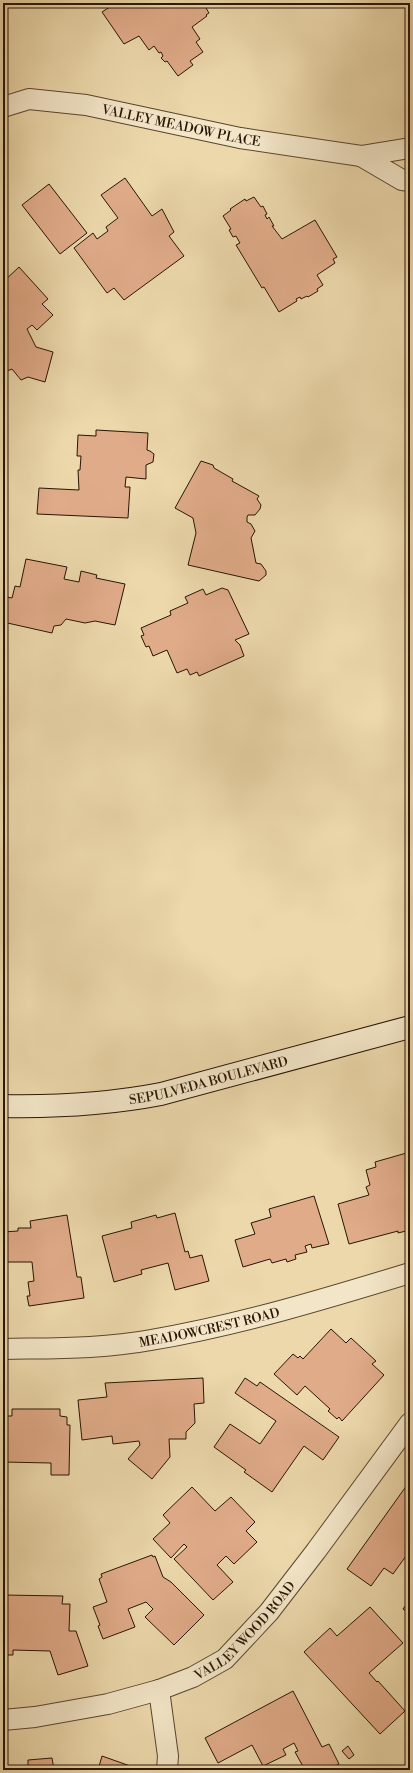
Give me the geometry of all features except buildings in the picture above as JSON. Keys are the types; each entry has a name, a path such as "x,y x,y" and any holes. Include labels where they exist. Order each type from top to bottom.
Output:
{"main road":[{"name":"SEPULVEDA BOULEVARD","path":"3,1106 81,1105 125,1101 162,1094 410,1027"}],"street":[{"name":"VALLEY MEADOW PLACE","path":"3,107 29,99 86,105 240,138 361,156 410,148"},
{"name":"VALLEY MEADOW PLACE","path":"361,156 402,180 410,181"},
{"name":"MEADOWCREST ROAD","path":"3,1349 108,1345 151,1340 248,1319 346,1293 410,1273"},
{"name":"VALLEY WOOD ROAD","path":"3,1720 35,1717 108,1704 159,1690 193,1677 225,1659 269,1612 410,1423"},
{"path":"159,1690 168,1756 167,1770"}]}
